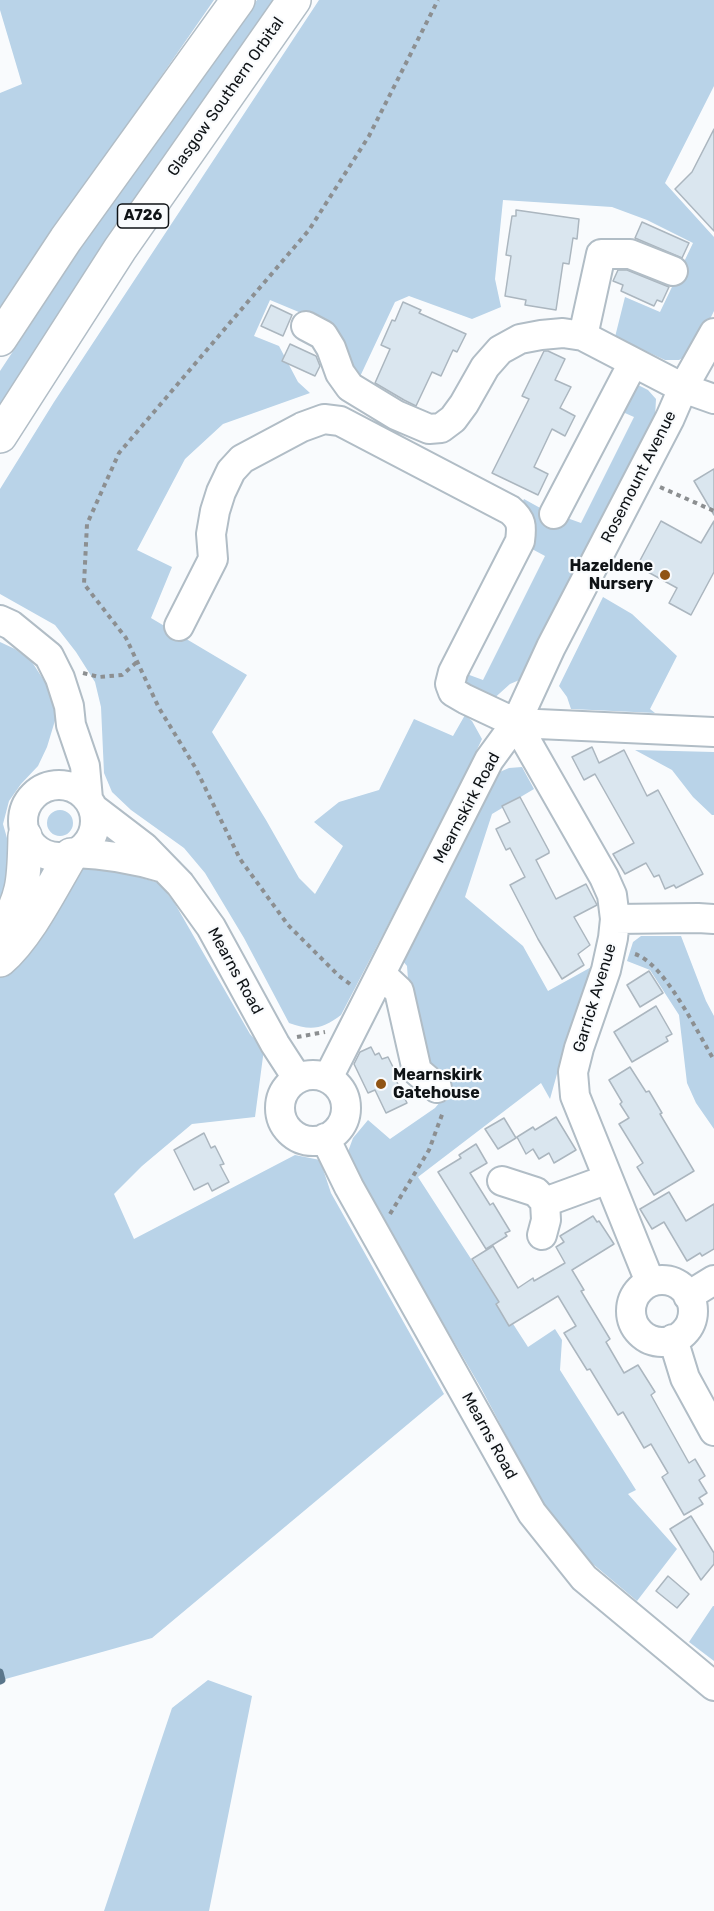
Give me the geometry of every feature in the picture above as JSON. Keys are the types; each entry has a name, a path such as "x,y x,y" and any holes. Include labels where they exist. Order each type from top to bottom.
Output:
{"highway":[{"name":"A726","path":"0,339 79,220 238,0"},
{"name":"Glasgow Southern Orbital","path":"0,436 120,249 294,0"},
{"path":"0,934 21,895 24,881 25,836"},
{"path":"0,960 32,920 73,854"}],"street":[{"path":"583,336 601,255 630,254 673,271"},
{"path":"306,326 322,335 331,348 340,373 350,387 396,416 429,429 441,428 453,419 485,367 500,350 520,339 541,335 563,333 583,336 683,388 714,399"},
{"name":"Rosemount Avenue","path":"516,723 683,388 714,333"},
{"path":"554,514 633,363"},
{"path":"179,626 213,559 211,534 215,511 231,471 242,459 302,427 324,419 340,422 510,510 520,518 522,528 520,541 453,672 450,684 453,692 516,723 714,732"},
{"path":"5,623 49,656 60,678 69,706 71,725 84,765 95,816 93,834 82,848 73,854"},
{"name":"Garrick Avenue","path":"516,723 612,895 615,919 612,946 573,1072 575,1096 650,1282"},
{"name":"Mearnskirk Road","path":"328,1078 489,760 516,723"},
{"path":"71,725 57,767 43,788 29,800 24,808 22,817 25,836 31,845 49,856 106,855 136,860 166,869"},
{"path":"43,788 55,784 68,785 79,790 91,803"},
{"name":"Mearns Road","path":"91,803 144,847 180,884 211,927 275,1044 297,1078"},
{"path":"615,919 714,919"},
{"path":"382,975 399,991 417,1071 437,1088"},
{"path":"310,1074 320,1075 339,1086 345,1096 347,1107 345,1118 332,1135 311,1141 300,1138 284,1123 280,1113 280,1102 284,1091 297,1078 310,1074"},
{"name":"Mearns Road","path":"325,1138 349,1187 532,1513 584,1578 714,1686"},
{"path":"545,1202 608,1179"},
{"path":"502,1181 536,1192 545,1202 546,1220 542,1235"},
{"path":"658,1280 676,1284 688,1296 692,1305 689,1326 673,1339 663,1342 654,1341 638,1331 633,1322 631,1313 635,1294 650,1282 658,1280"},
{"path":"688,1296 714,1280"},
{"path":"673,1339 685,1378 714,1431"}],"path":[{"path":"638,478 714,511"},
{"path":"82,672 99,677 122,675 137,662"},
{"path":"612,946 641,956 654,966 667,983 714,1060"},
{"path":"275,1044 301,1035 327,1032 347,1042"}],"shaded area":[{"path":"0,0 214,0 0,309 0,93 22,84 0,10"},
{"path":"257,0 273,0 136,200 0,411 0,371 135,166"},
{"path":"319,0 714,0 714,86 665,183 714,237 714,311 694,352 679,360 665,360 615,337 625,297 660,312 693,243 647,220 612,207 503,200 495,279 501,307 472,319 409,296 395,302 357,383 330,325 270,300 254,336 279,346 298,382 310,393 223,424 185,459 137,550 172,567 151,618 247,675 212,732 299,878 315,894 343,846 314,822 339,802 379,790 414,719 453,736 465,715 472,721 482,739 456,794 341,1015 322,1026 310,1028 289,1023 244,938 205,873 184,848 131,810 112,792 104,773 101,707 95,682 55,625 0,594 0,489 54,402"},
{"path":"632,382 648,390 656,399 655,418 524,678 510,684 490,702 462,688 464,673 483,680 545,556 532,549 522,503 524,499 542,509 581,523 634,417 618,410"},
{"path":"603,597 632,614 677,656 650,709 655,713 571,709 567,697 559,686"},
{"path":"0,642 15,649 32,662 54,696 57,714 47,747 38,766 9,801 3,824 11,852 10,880 0,906"},
{"path":"635,750 714,752 714,815 693,797 672,770"},
{"path":"522,767 534,789 492,814 465,897 523,946 548,991 595,965 562,1056 550,1099 541,1083 418,1177 528,1347 555,1329 562,1340 560,1370 636,1490 628,1494 677,1549 637,1601 575,1549 545,1508 481,1388 346,1157 353,1138 368,1120 390,1139 435,1108 452,1088 432,1071 410,1006 407,966 401,959 495,774 509,768"},
{"path":"60,810 69,814 73,823 69,832 60,836 51,832 47,823 51,814"},
{"path":"78,867 139,872 142,878 159,883 174,902 250,1034 264,1049 255,1117 192,1124 142,1166 114,1194 134,1239 295,1155 320,1160 331,1193 444,1394 152,1638 2,1680 0,1672 0,973"},
{"path":"641,936 681,936 714,1016 714,1129 696,1103 687,1083 679,1015 650,970 627,961 633,942"},
{"path":"714,1606 714,1661 689,1642"},
{"path":"208,1680 252,1696 209,1911 104,1911 172,1708"}],"building":[{"path":"714,129 714,231 675,189 692,172"},
{"path":"516,210 579,219 577,239 573,238 569,264 563,263 556,310 525,305 526,300 505,296 511,256 506,255 512,216 516,216"},
{"path":"642,222 689,243 682,258 635,238"},
{"path":"618,270 627,270 669,287 662,302 657,300 654,306 621,291 623,285 613,281"},
{"path":"403,302 421,310 419,313 466,334 457,352 453,350 441,376 432,372 416,406 375,383 390,349 381,345"},
{"path":"271,305 292,315 283,336 261,326"},
{"path":"290,344 316,356 320,366 315,376 282,361"},
{"path":"544,351 565,359 555,380 571,387 560,408 575,416 565,436 552,429 534,467 548,474 538,495 492,473 529,399 522,396"},
{"path":"714,469 714,515 694,481"},
{"name":"Hazeldene Nursery","path":"661,521 701,543 714,521 714,572 691,615 669,603 677,588 637,566"},
{"path":"592,747 599,763 624,750 647,796 658,790 703,874 676,888 674,885 665,889 659,875 654,877 646,863 625,874 613,854 634,843 595,774 584,780 572,757"},
{"path":"520,797 549,851 536,860 556,899 586,884 597,905 574,917 590,945 578,954 584,965 562,979 510,885 525,877 510,848 506,850 496,829 510,822 502,806"},
{"path":"649,971 663,993 640,1007 627,985"},
{"path":"656,1006 672,1034 666,1037 668,1041 632,1062 614,1032"},
{"name":"Mearnskirk Gatehouse","path":"371,1047 375,1055 379,1053 382,1059 388,1057 407,1103 386,1113 375,1090 368,1093 354,1064 360,1052"},
{"path":"630,1067 646,1092 649,1091 694,1171 654,1195 637,1167 643,1163 619,1124 629,1118 609,1080"},
{"path":"556,1117 576,1150 554,1163 549,1153 539,1159 533,1149 526,1154 517,1137 533,1127 535,1130"},
{"path":"504,1118 516,1138 498,1149 485,1129"},
{"path":"204,1133 211,1148 215,1146 224,1164 220,1165 229,1182 212,1191 208,1183 194,1190 174,1150"},
{"path":"476,1144 487,1163 470,1173 490,1205 493,1203 510,1231 505,1233 507,1236 486,1249 438,1172 461,1158 459,1155"},
{"path":"669,1192 686,1221 714,1204 714,1249 702,1256 700,1253 687,1261 664,1222 652,1229 640,1209"},
{"path":"593,1216 597,1222 599,1221 614,1244 572,1270 584,1290 581,1291 610,1339 606,1342 624,1373 638,1365 655,1392 651,1395 689,1463 695,1459 705,1476 699,1480 707,1493 699,1498 703,1504 684,1515 662,1477 668,1473 651,1444 644,1448 623,1412 618,1415 590,1369 587,1370 564,1333 576,1326 558,1296 509,1326 496,1304 499,1302 472,1259 493,1246 518,1288 565,1263 556,1247 564,1242 560,1236"},
{"path":"691,1516 714,1553 714,1564 701,1580 670,1529"},
{"path":"668,1576 689,1594 677,1608 656,1591"}],"waterway":[{"path":"0,1672 2,1680 0,1681"}],"place":[{"name":"Hazeldene Nursery","path":"665,575"},
{"name":"Mearnskirk Gatehouse","path":"381,1084"}]}
